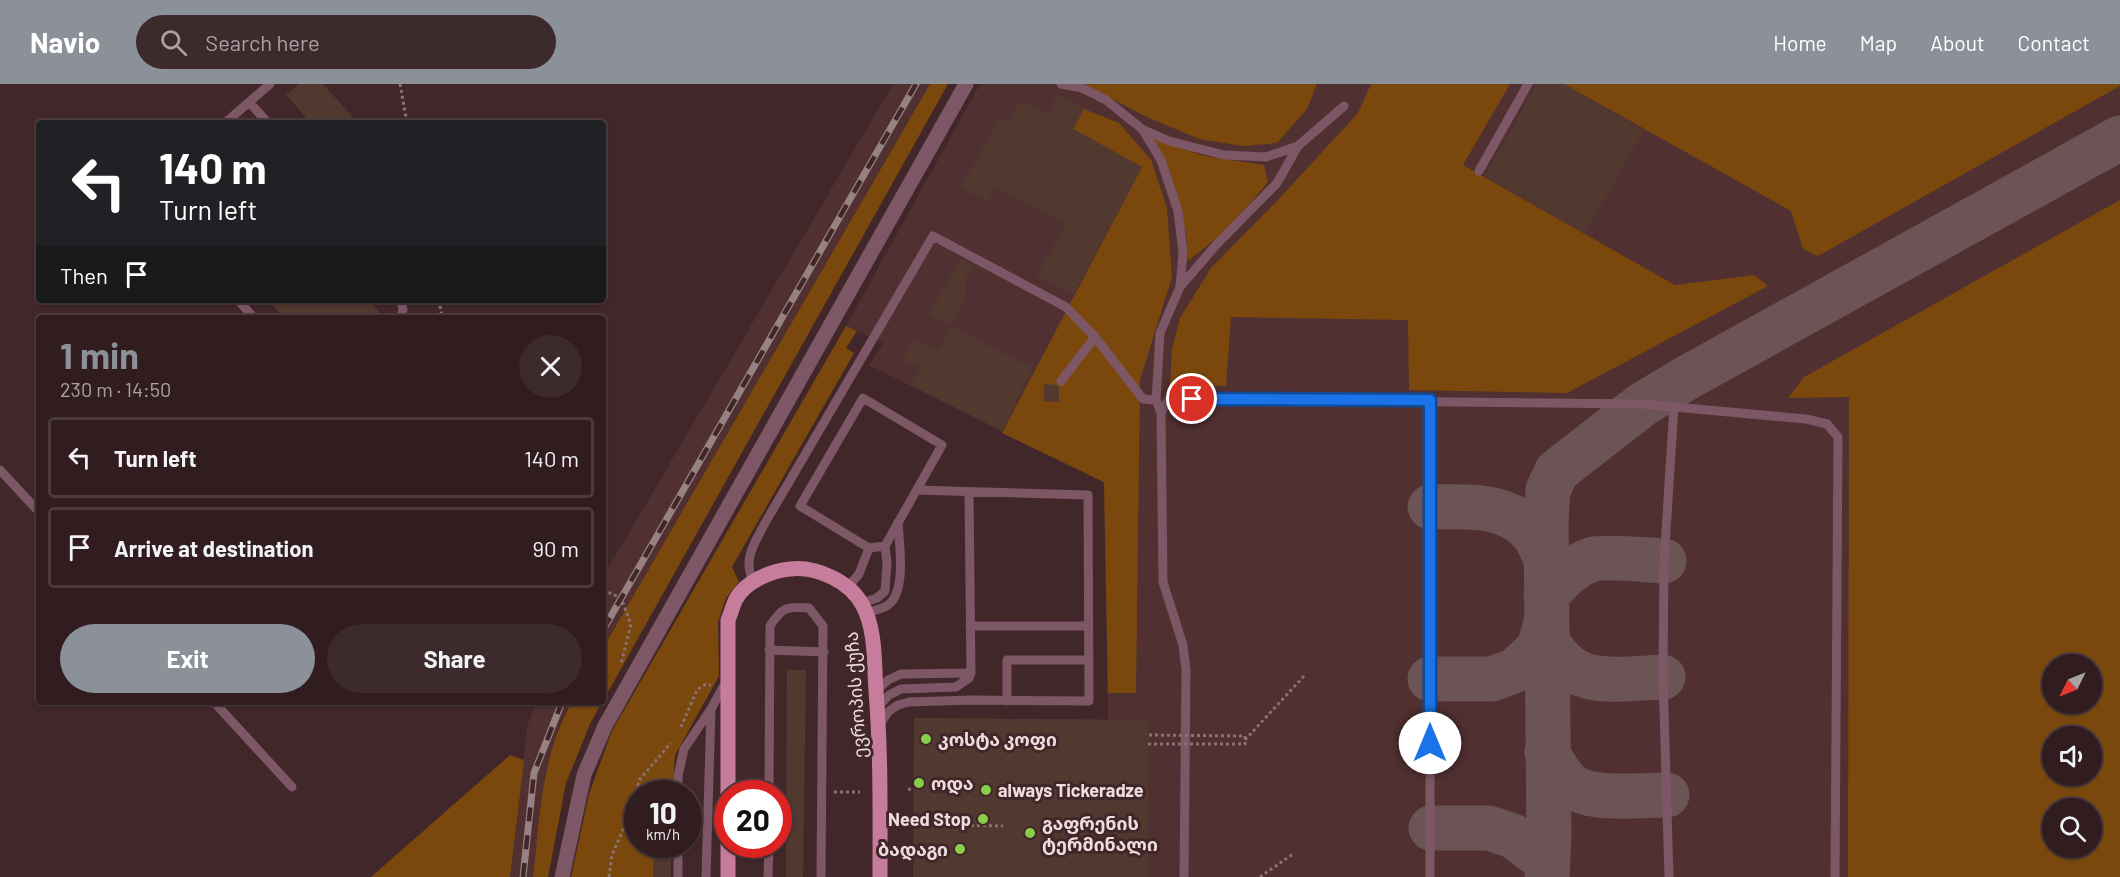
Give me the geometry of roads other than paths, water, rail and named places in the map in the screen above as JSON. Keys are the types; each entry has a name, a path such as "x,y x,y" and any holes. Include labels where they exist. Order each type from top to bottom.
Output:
{"main road":[{"name":"ევროპის ქუჩა","path":"727,780 721,682 728,620 737,597 754,581 770,573 792,568 815,571 843,583 864,608 873,648 879,725 880,877"},
{"path":"728,858 728,877"}],"street":[{"path":"562,877 584,775 605,726 966,84"}],"lane":[{"path":"228,120 270,84"},
{"path":"1061,84 1082,88 1106,100 1142,129 1169,141 1224,155 1266,157 1298,146"},
{"path":"1479,171 1528,84"},
{"path":"249,102 265,120"},
{"path":"1184,877 1185,670 1183,645 1163,582 1161,413 1156,400 1160,333 1180,287 1216,245 1277,183 1298,146 1344,106"},
{"path":"1142,129 1161,160 1178,211 1183,252 1180,287"},
{"path":"754,581 748,566 751,551 765,522 933,236 1066,307 1095,337 1143,399 1156,400"},
{"path":"241,303 251,315"},
{"path":"1061,381 1095,337"},
{"path":"864,608 885,591 887,562 885,546 942,444 863,398 800,506 869,548 885,546"},
{"path":"1161,413 1169,399 1430,400 1643,404 1806,419 1827,424 1838,438 1835,877"},
{"path":"1430,400 1430,877"},
{"path":"1669,877 1663,677 1664,561 1674,407"},
{"path":"0,470 36,510"},
{"path":"879,725 889,711 909,702 1089,701 1088,495 917,490"},
{"path":"878,707 889,695 902,689 956,687 969,678 971,673 969,492"},
{"path":"864,608 888,605 898,590 900,571 898,522"},
{"path":"848,587 859,574 869,548"},
{"path":"769,780 770,626 779,613 790,607 809,608 823,626 821,877"},
{"path":"970,626 1088,626"},
{"path":"769,650 824,652"},
{"path":"1007,701 1007,660 1088,660"},
{"path":"876,691 888,680 901,674 971,673"},
{"path":"678,780 684,749 711,709 721,682"},
{"path":"217,705 292,786"},
{"path":"706,877 711,709"},
{"path":"678,858 678,877"},
{"path":"768,877 769,858"}],"railway":[{"path":"606,625 916,84"},
{"path":"523,877 534,773 561,705"}],"place":[{"name":"კოსტა კოფი","path":"926,739"},
{"name":"ოდა","path":"919,783"},
{"name":"always Tickeradze","path":"986,790"},
{"name":"Need Stop","path":"983,819"},
{"name":"გაფრენის ტერმინალი","path":"1030,833"},
{"name":"ბადაგი","path":"960,849"}]}
